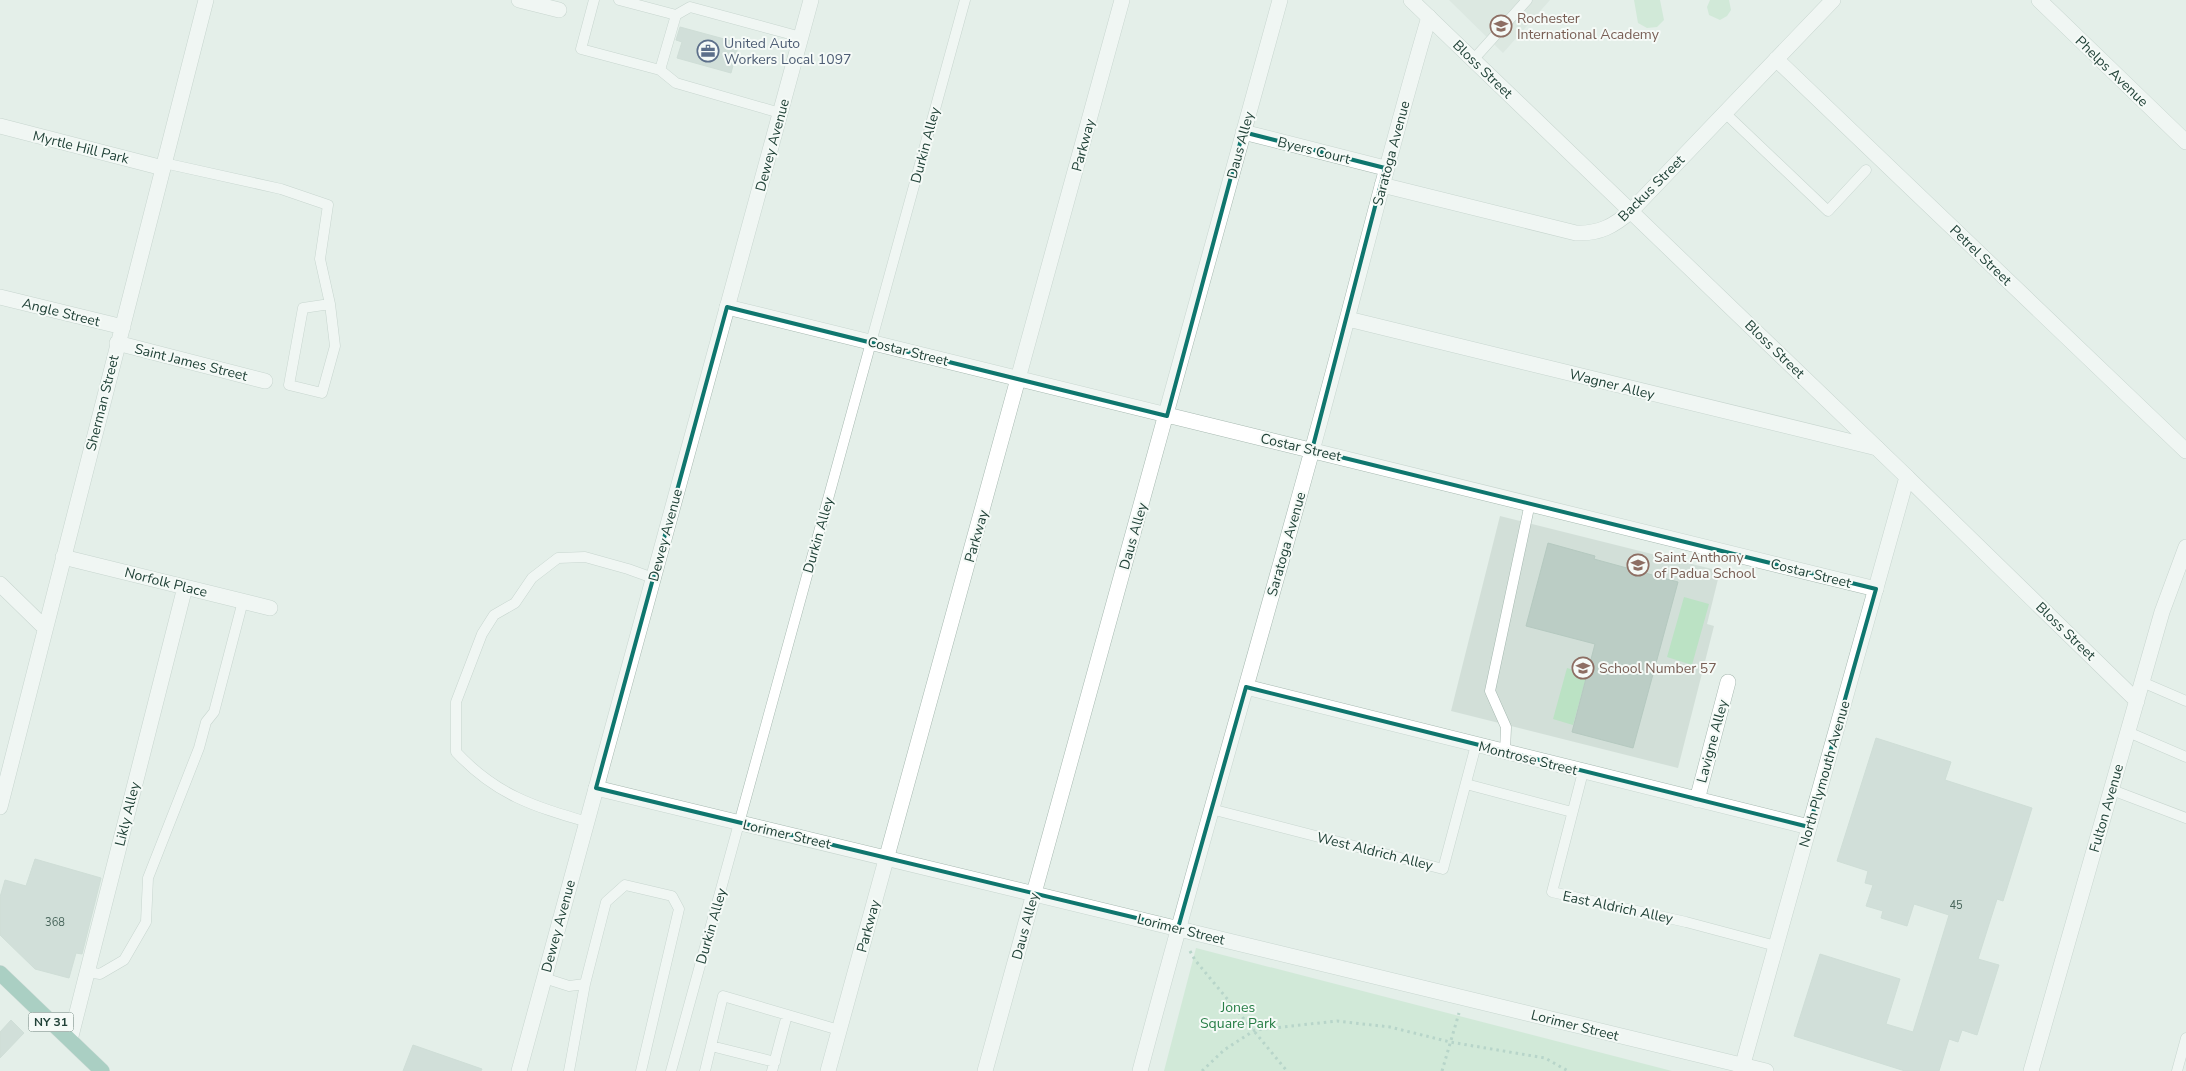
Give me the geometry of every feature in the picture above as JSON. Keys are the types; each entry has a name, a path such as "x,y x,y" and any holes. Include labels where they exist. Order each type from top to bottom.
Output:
{"main road":[{"name":"NY 31","path":"3,981 102,1071"}],"street":[{"name":"Sherman Street","path":"0,807 4,773 45,628 206,0"},
{"path":"519,0 559,10"},
{"name":"Dewey Avenue","path":"519,1071 811,0"},
{"name":"Parkway","path":"828,1071 1122,0"},
{"name":"Daus Alley","path":"985,1071 1167,416 1280,0"},
{"name":"Backus Street","path":"1382,186 1576,233 1586,234 1606,229 1631,211 1833,0"},
{"name":"Phelps Avenue","path":"2039,0 2186,142"},
{"name":"Bloss Street","path":"1417,2 1428,17 1877,448 2137,701"},
{"name":"Saratoga Avenue","path":"1140,1071 1348,319 1385,168 1428,17"},
{"name":"Petrel Street","path":"1776,59 2186,451"},
{"name":"Myrtle Hill Park","path":"0,126 163,166"},
{"name":"Byers Court","path":"1243,132 1385,168"},
{"name":"Angle Street","path":"0,297 122,327"},
{"name":"Costar Street","path":"727,307 872,341 1167,416 1530,503 1876,589"},
{"name":"Wagner Alley","path":"1348,319 1877,448"},
{"name":"Saint James Street","path":"117,343 265,381"},
{"name":"North Plymouth Avenue","path":"1742,1068 1907,477"},
{"name":"Fulton Avenue","path":"2031,1071 2162,612 2186,547"},
{"name":"Norfolk Place","path":"63,557 270,608"},
{"path":"0,584 45,628"},
{"name":"Likly Alley","path":"70,1040 185,587"},
{"name":"Lavigne Alley","path":"1697,800 1728,682"},
{"name":"Montrose Street","path":"1246,687 1809,827"},
{"name":"Lorimer Street","path":"596,788 1178,928 1742,1068 1766,1071"}],"lane":[{"path":"594,0 581,49 660,70 676,83 780,113"},
{"path":"619,0 676,15"},
{"name":"Durkin Alley","path":"671,1071 965,0"},
{"path":"1473,60 1526,0"},
{"path":"660,70 676,15 690,7 801,37"},
{"path":"1725,113 1828,211 1866,170"},
{"path":"163,166 281,189 328,205 320,259 330,304 335,346 322,393 289,385 303,308 330,304"},
{"path":"1505,752 1506,727 1490,691 1530,503"},
{"path":"587,822 532,806 495,786 472,769 456,752 456,702 482,634 494,615 515,603 532,578 558,558 584,557 628,568 653,578"},
{"path":"87,972 100,974 124,960 146,922 148,878 199,748 206,722 214,712 243,601"},
{"path":"2142,682 2186,701"},
{"path":"2128,732 2186,758"},
{"name":"West Aldrich Alley","path":"1211,809 1443,869 1476,745"},
{"name":"East Aldrich Alley","path":"1582,772 1552,892 1686,922 1776,946"},
{"path":"1466,784 1572,812"},
{"path":"2112,790 2186,818"},
{"path":"569,1071 585,984 606,902 625,885 672,896 679,909 641,1071"},
{"path":"544,978 569,986 585,984"},
{"path":"705,1071 723,996 840,1030"},
{"path":"711,1046 774,1067 787,1015"},
{"path":"2177,1071 2186,1038"}],"path":[{"path":"1178,928 1195,960 1255,1030 1287,1071"},
{"path":"1442,1071 1463,998"},
{"path":"1202,1071 1224,1050 1255,1030 1337,1021 1390,1027 1450,1042 1545,1058 1568,1071"}],"highlighted area":[{"path":"1243,132 1385,168 1312,450 1876,589 1809,827 1246,687 1178,928 596,788 727,307 1167,416"}],"shaded area":[{"name":"Rochester International Academy","path":"1449,0 1550,0 1503,53"},
{"name":"School Number 57","path":"1500,516 1720,571 1707,624 1714,626 1678,768 1451,711"}],"green space":[{"path":"1634,0 1660,0 1664,20 1657,27 1647,28 1638,23"},
{"path":"1710,0 1729,0 1731,10 1727,16 1720,20 1709,15 1707,7"},
{"path":"1684,597 1709,604 1692,665 1667,657"},
{"path":"1567,668 1587,674 1573,725 1553,719"},
{"name":"Jones Square Park","path":"1196,948 1672,1071 1164,1071"}],"building":[{"name":"United Auto Workers Local 1097","path":"680,27 739,43 731,73 677,58 682,42 676,40"},
{"path":"1548,543 1595,556 1594,559 1678,582 1633,748 1572,732 1595,644 1526,626"},
{"path":"1876,738 1951,762 1945,780 2032,808 2003,901 1997,899 1978,959 1999,965 1977,1035 1962,1030 1958,1042 1949,1039 1939,1071 1905,1071 1794,1036 1820,954 1900,979 1886,1024 1913,1032 1949,915 1914,904 1907,926 1881,918 1883,911 1866,906 1873,885 1865,883 1868,871 1837,861"},
{"path":"35,859 101,878 82,954 76,953 69,978 35,969 0,935 0,897 5,880 26,886"},
{"path":"11,1020 24,1033 0,1058 0,1032"},
{"path":"413,1045 482,1069 481,1071 403,1071"}],"place":[{"name":"Rochester International Academy","path":"1501,26"},
{"name":"United Auto Workers Local 1097","path":"708,51"},
{"name":"Saint Anthony of Padua School","path":"1638,565"},
{"name":"School Number 57","path":"1583,668"}]}
